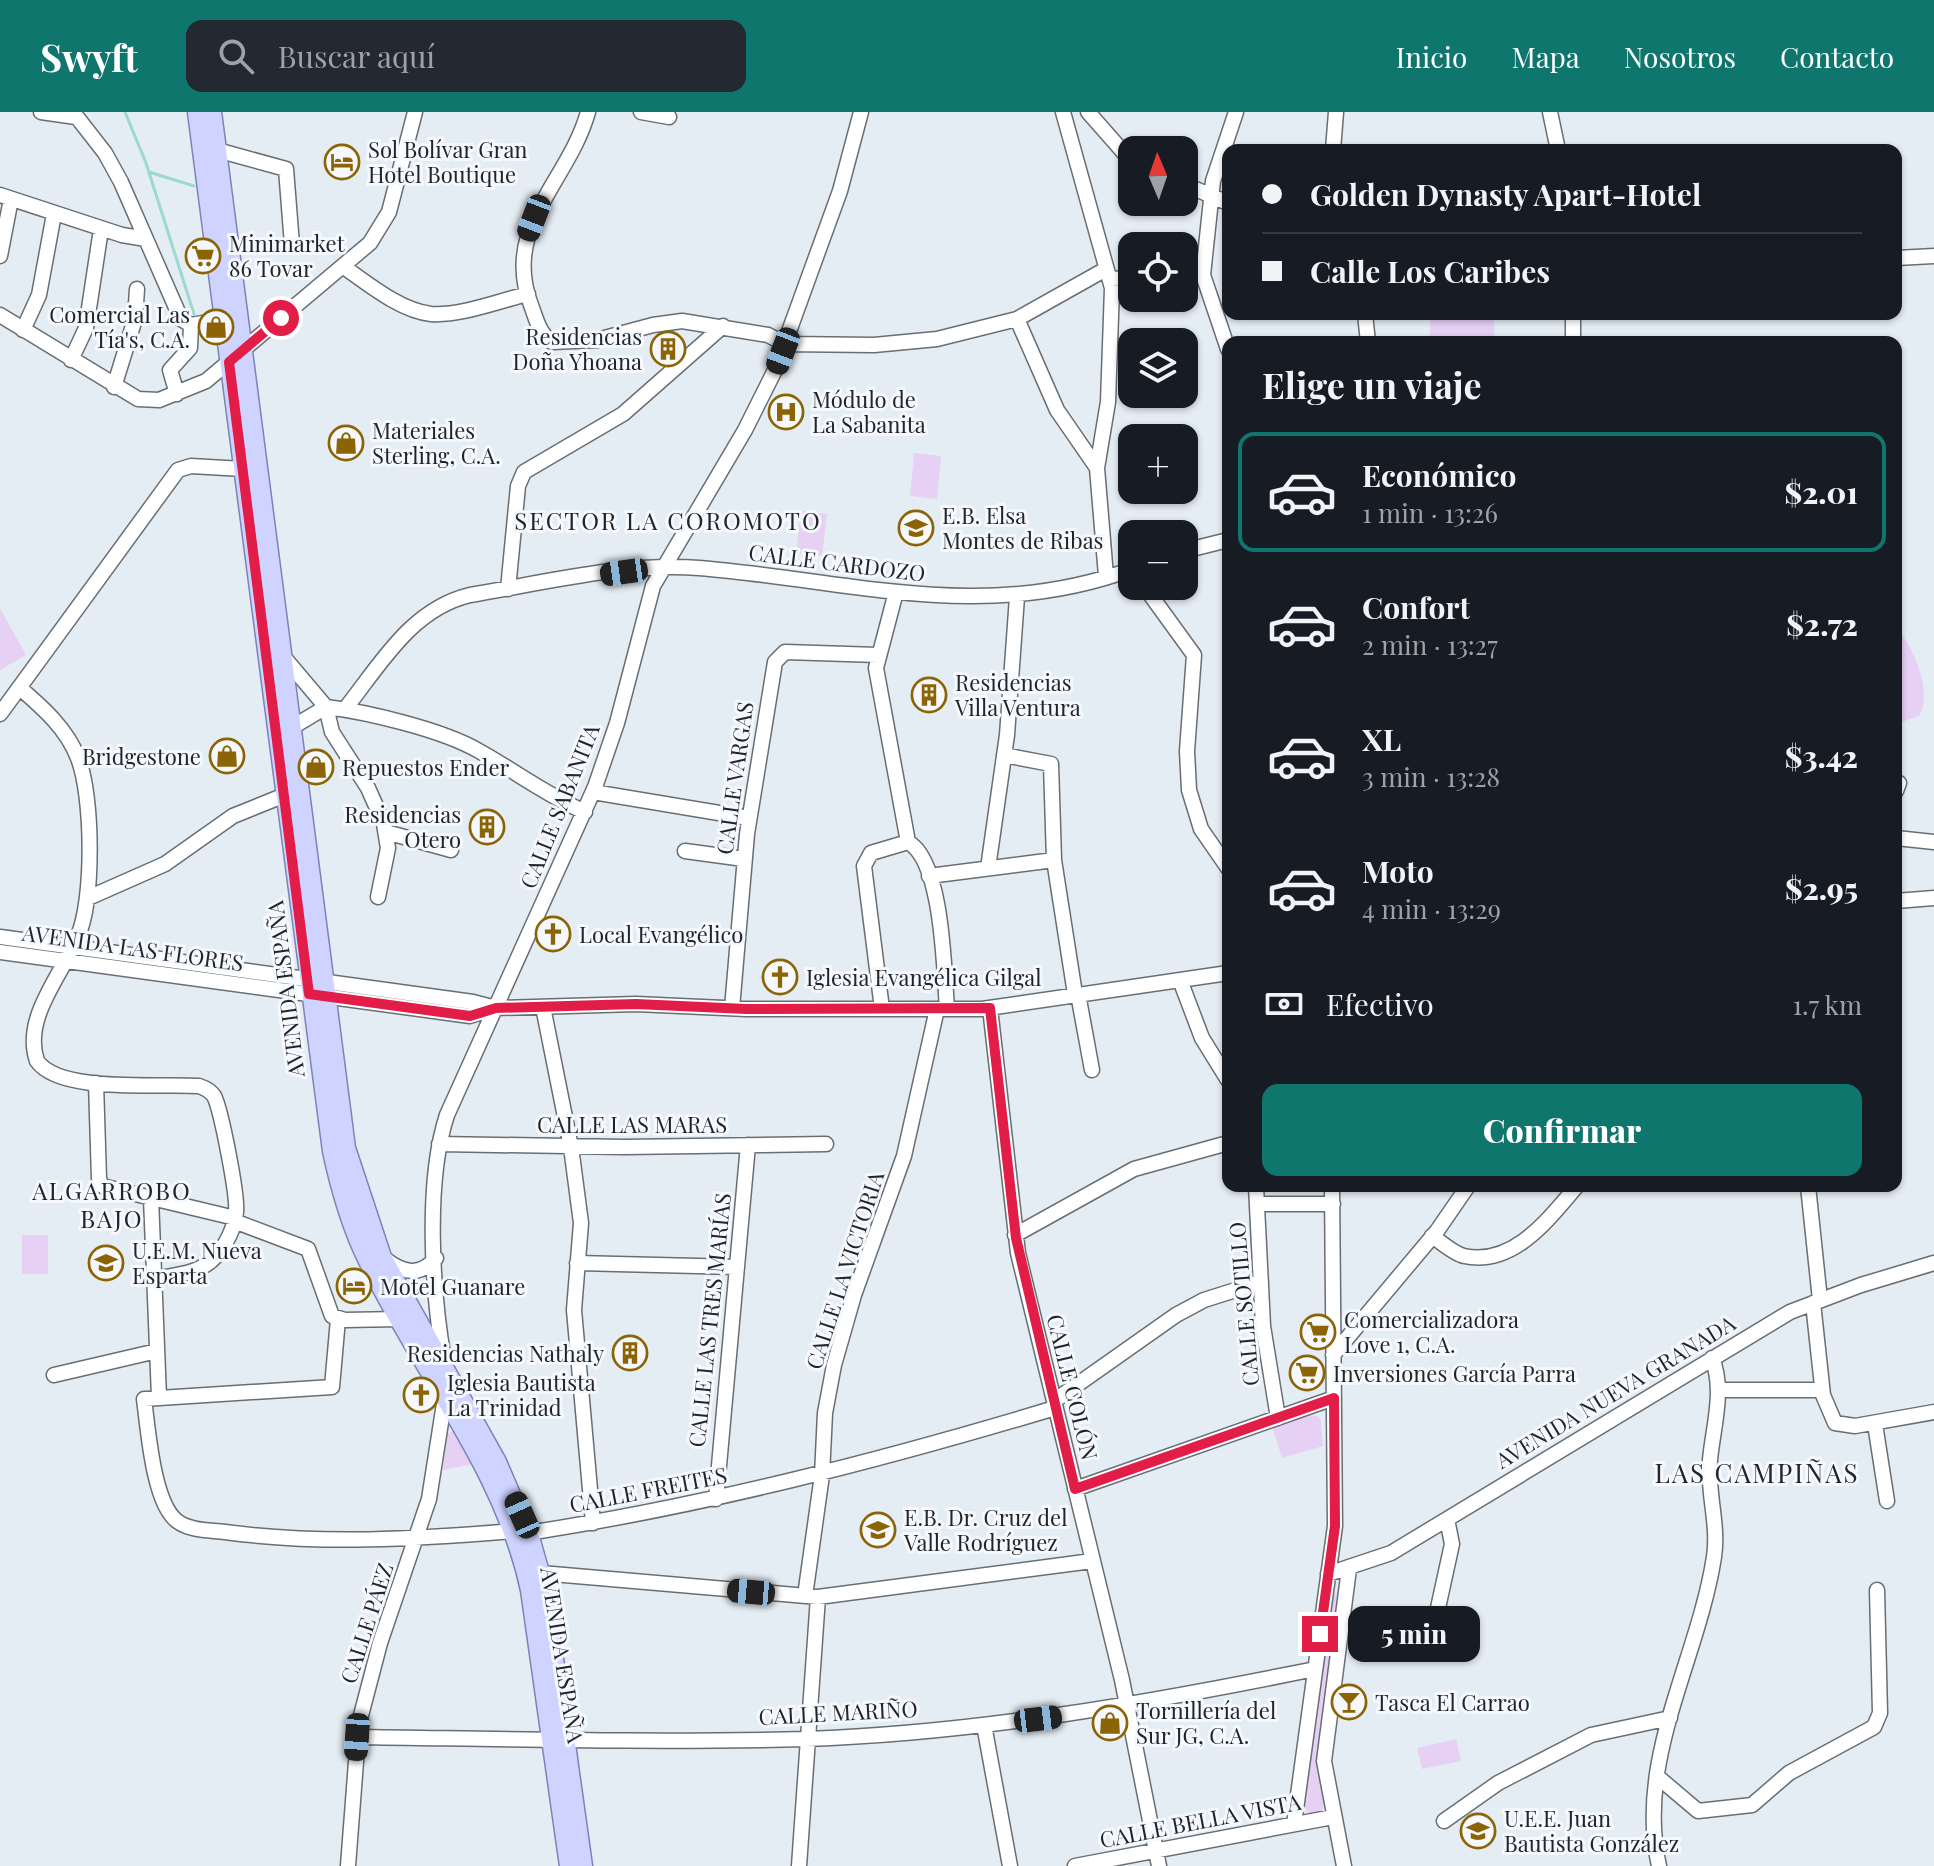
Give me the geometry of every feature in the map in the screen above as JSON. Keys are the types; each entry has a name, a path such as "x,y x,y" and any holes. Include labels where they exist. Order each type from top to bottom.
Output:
{"main road":[{"name":"AVENIDA ESPAÑA","path":"197,112 209,124 217,150 243,469 284,731 316,987 324,1112 340,1184 361,1246 541,1573 569,1866"},
{"name":"AVENIDA ESPAÑA","path":"209,124 224,319 236,356 282,655 285,795 346,1148 382,1257 502,1472 521,1532 583,1866"}],"street":[{"path":"41,112 74,114 112,165 181,319 191,325 224,319"},
{"path":"0,315 114,387 148,401 177,394 206,381 370,243 384,223 415,112"},
{"path":"588,112 576,146 538,210 521,262 542,333 556,343 597,340 668,322 723,326 768,335 785,344 874,345 937,339 1017,319 1108,274 1118,276"},
{"path":"641,112 669,117"},
{"name":"CALLE SABANITA","path":"445,1369 439,1335 436,1258 435,1167 439,1144 464,1073 593,792 617,723 653,586 745,430 785,344 840,191 861,112"},
{"path":"1063,112 1108,274 1109,390 1097,468 1106,576"},
{"path":"1088,112 1118,146"},
{"path":"1226,144 1236,112"},
{"path":"1333,144 1336,112"},
{"path":"1550,112 1557,144"},
{"path":"217,150 286,169 292,245"},
{"path":"1222,156 1210,194 1203,275 1224,336"},
{"path":"1198,189 1222,200"},
{"path":"0,256 6,197 101,229 146,239"},
{"path":"23,330 39,295 54,214"},
{"path":"71,360 86,328 101,229"},
{"path":"1902,258 1934,256"},
{"path":"344,267 387,296 427,314 445,313 528,294"},
{"path":"1198,275 1203,275"},
{"path":"114,387 135,319 137,289"},
{"path":"1017,319 1052,401 1097,468"},
{"path":"177,394 170,370 190,348 191,325"},
{"path":"508,589 518,486 524,472 623,414 723,326"},
{"path":"0,714 178,470 201,465 243,469"},
{"path":"1198,548 1222,542"},
{"name":"CALLE CARDOZO","path":"345,709 397,642 428,612 455,598 661,568 698,568 949,597 1017,597 1118,573"},
{"path":"882,1009 864,866 871,853 908,842 876,674 878,655 896,592"},
{"path":"988,868 1004,755 1017,597"},
{"path":"1154,600 1194,655 1187,751 1189,790 1201,829 1222,859"},
{"name":"CALLE VARGAS","path":"732,1008 749,818 767,695 777,657 791,652 878,655"},
{"path":"282,655 326,707 332,732 368,788 386,832 388,848 378,897"},
{"path":"20,688 54,719 78,758 85,789 88,898 73,946 42,1006 35,1036 35,1055 39,1065 53,1074 96,1083 187,1085 211,1093 218,1107 234,1191 235,1220 225,1245 210,1262 188,1272 154,1279"},
{"path":"284,731 326,707 345,709 463,743 541,792 585,812"},
{"path":"1004,755 1051,764 1054,860 1092,1070"},
{"path":"593,792 749,818"},
{"path":"88,898 165,864 233,816 285,795"},
{"path":"386,832 451,850"},
{"path":"1902,839 1934,842"},
{"name":"CALLE LA VICTORIA","path":"799,1866 808,1739 812,1597 825,1413 834,1365 854,1295 904,1156 942,1009 939,918 929,876 916,848 908,842"},
{"path":"685,851 744,859"},
{"path":"929,876 1054,860"},
{"path":"1902,901 1934,898"},
{"name":"AVENIDA LAS FLORES","path":"0,937 73,946 470,1016 496,1008 636,1004 732,1008 990,1008 1222,974"},
{"name":"AVENIDA LAS FLORES","path":"0,952 316,987"},
{"path":"1180,980 1202,1038 1222,1070"},
{"path":"543,1007 571,1147 581,1223 574,1310 593,1523"},
{"name":"CALLE COLÓN","path":"990,1008 1015,1235 1127,1707 1159,1866"},
{"path":"96,1083 99,1183 108,1189 235,1220 308,1249 329,1312 338,1319 400,1319"},
{"name":"CALLE LAS MARAS","path":"439,1144 571,1147 826,1144"},
{"name":"CALLE LAS TRES MARÍAS","path":"716,1499 748,1145"},
{"path":"1015,1235 1134,1169 1222,1145"},
{"name":"CALLE SOTILLO","path":"1256,1192 1267,1359 1278,1418"},
{"path":"1294,1824 1335,1526 1332,1192"},
{"path":"1333,1355 1432,1236 1464,1192"},
{"path":"1432,1236 1463,1256 1512,1250 1554,1213 1572,1192"},
{"path":"1808,1192 1822,1390 1828,1413 1835,1423 1847,1426 1875,1424 1934,1412"},
{"name":"CALLE FREITES","path":"151,1198 157,1351 152,1398 156,1473 171,1515 184,1525 275,1538 416,1539 521,1532 593,1523 822,1475 1055,1404 1176,1315 1204,1300 1261,1282"},
{"path":"1257,1204 1333,1204"},
{"path":"382,1257 400,1269 412,1272 424,1269 436,1258"},
{"path":"577,1263 737,1267"},
{"name":"AVENIDA NUEVA GRANADA","path":"1328,1574 1391,1553 1779,1318 1817,1301 1934,1263"},
{"path":"152,1398 332,1387 338,1319"},
{"path":"54,1375 157,1351"},
{"path":"1659,1866 1654,1828 1661,1744 1714,1558 1716,1529 1709,1470 1718,1390 1712,1358"},
{"path":"1718,1390 1822,1390"},
{"name":"CALLE PÁEZ","path":"348,1866 357,1737 380,1643 434,1481 445,1397"},
{"path":"1075,1489 1334,1398"},
{"path":"1875,1424 1887,1501"},
{"path":"1438,1608 1452,1544 1447,1519"},
{"path":"541,1573 812,1597 1092,1561"},
{"path":"1344,1866 1324,1761 1349,1569"},
{"path":"1659,1778 1698,1811 1752,1805 1789,1773 1874,1727 1880,1713 1877,1590"},
{"name":"CALLE MARIÑO","path":"357,1737 808,1739 984,1725 1127,1707 1315,1669"},
{"path":"1444,1821 1498,1783 1591,1735 1670,1718"},
{"path":"984,1725 1010,1866"},
{"name":"CALLE BELLA VISTA","path":"1075,1866 1333,1817"}],"shaded area":[{"path":"1431,320 1493,320 1494,323 1495,336 1429,336"},
{"path":"914,453 941,456 937,499 910,496"},
{"path":"801,511 827,514 822,556 796,553"},
{"path":"0,608 26,655 0,670"},
{"path":"1902,636 1923,682 1923,706 1919,716 1902,722"},
{"path":"22,1235 48,1235 48,1274 22,1274"},
{"path":"1307,1415 1317,1416 1321,1420 1323,1446 1282,1458 1272,1426"},
{"path":"455,1430 473,1464 443,1470 447,1434"},
{"path":"1337,1593 1324,1805 1322,1811 1311,1814 1304,1809 1303,1799 1333,1595"},
{"path":"1456,1739 1461,1761 1422,1769 1417,1748"}],"waterway":[{"path":"125,112 146,163 194,314"},
{"path":"149,172 194,186"}],"place":[{"name":"Sol Bolívar Gran Hotel Boutique","path":"342,162"},
{"name":"Minimarket 86 Tovar","path":"203,256"},
{"name":"Comercial Las Tía's, C.A.","path":"216,327"},
{"name":"Residencias Doña Yhoana","path":"668,349"},
{"name":"Módulo de La Sabanita","path":"786,412"},
{"name":"Materiales Sterling, C.A.","path":"346,443"},
{"name":"E.B. Elsa Montes de Ribas","path":"916,528"},
{"name":"Residencias Villa Ventura","path":"929,695"},
{"name":"Bridgestone","path":"227,756"},
{"name":"Repuestos Ender","path":"316,767"},
{"name":"Residencias Otero","path":"487,827"},
{"name":"Local Evangélico","path":"553,934"},
{"name":"Iglesia Evangélica Gilgal","path":"780,977"},
{"name":"U.E.M. Nueva Esparta","path":"106,1263"},
{"name":"Motel Guanare","path":"354,1286"},
{"name":"Comercializadora Love 1, C.A.","path":"1318,1332"},
{"name":"Residencias Nathaly","path":"630,1353"},
{"name":"Inversiones García Parra","path":"1307,1373"},
{"name":"Iglesia Bautista La Trinidad","path":"421,1395"},
{"name":"E.B. Dr. Cruz del Valle Rodríguez","path":"878,1530"},
{"name":"Tasca El Carrao","path":"1349,1702"},
{"name":"Tornillería del Sur JG, C.A.","path":"1110,1723"},
{"name":"U.E.E. Juan Bautista González","path":"1478,1831"}],"district":[{"name":"SECTOR LA COROMOTO","path":"668,520"},
{"name":"ALGARROBO BAJO","path":"112,1204"},
{"name":"LAS CAMPIÑAS","path":"1757,1472"}],"route":[{"path":"281,318 229,362 309,994 470,1016 496,1008 636,1004 746,1009 990,1008 998,1055 1016,1238 1075,1489 1334,1398 1335,1526 1320,1634"}]}
